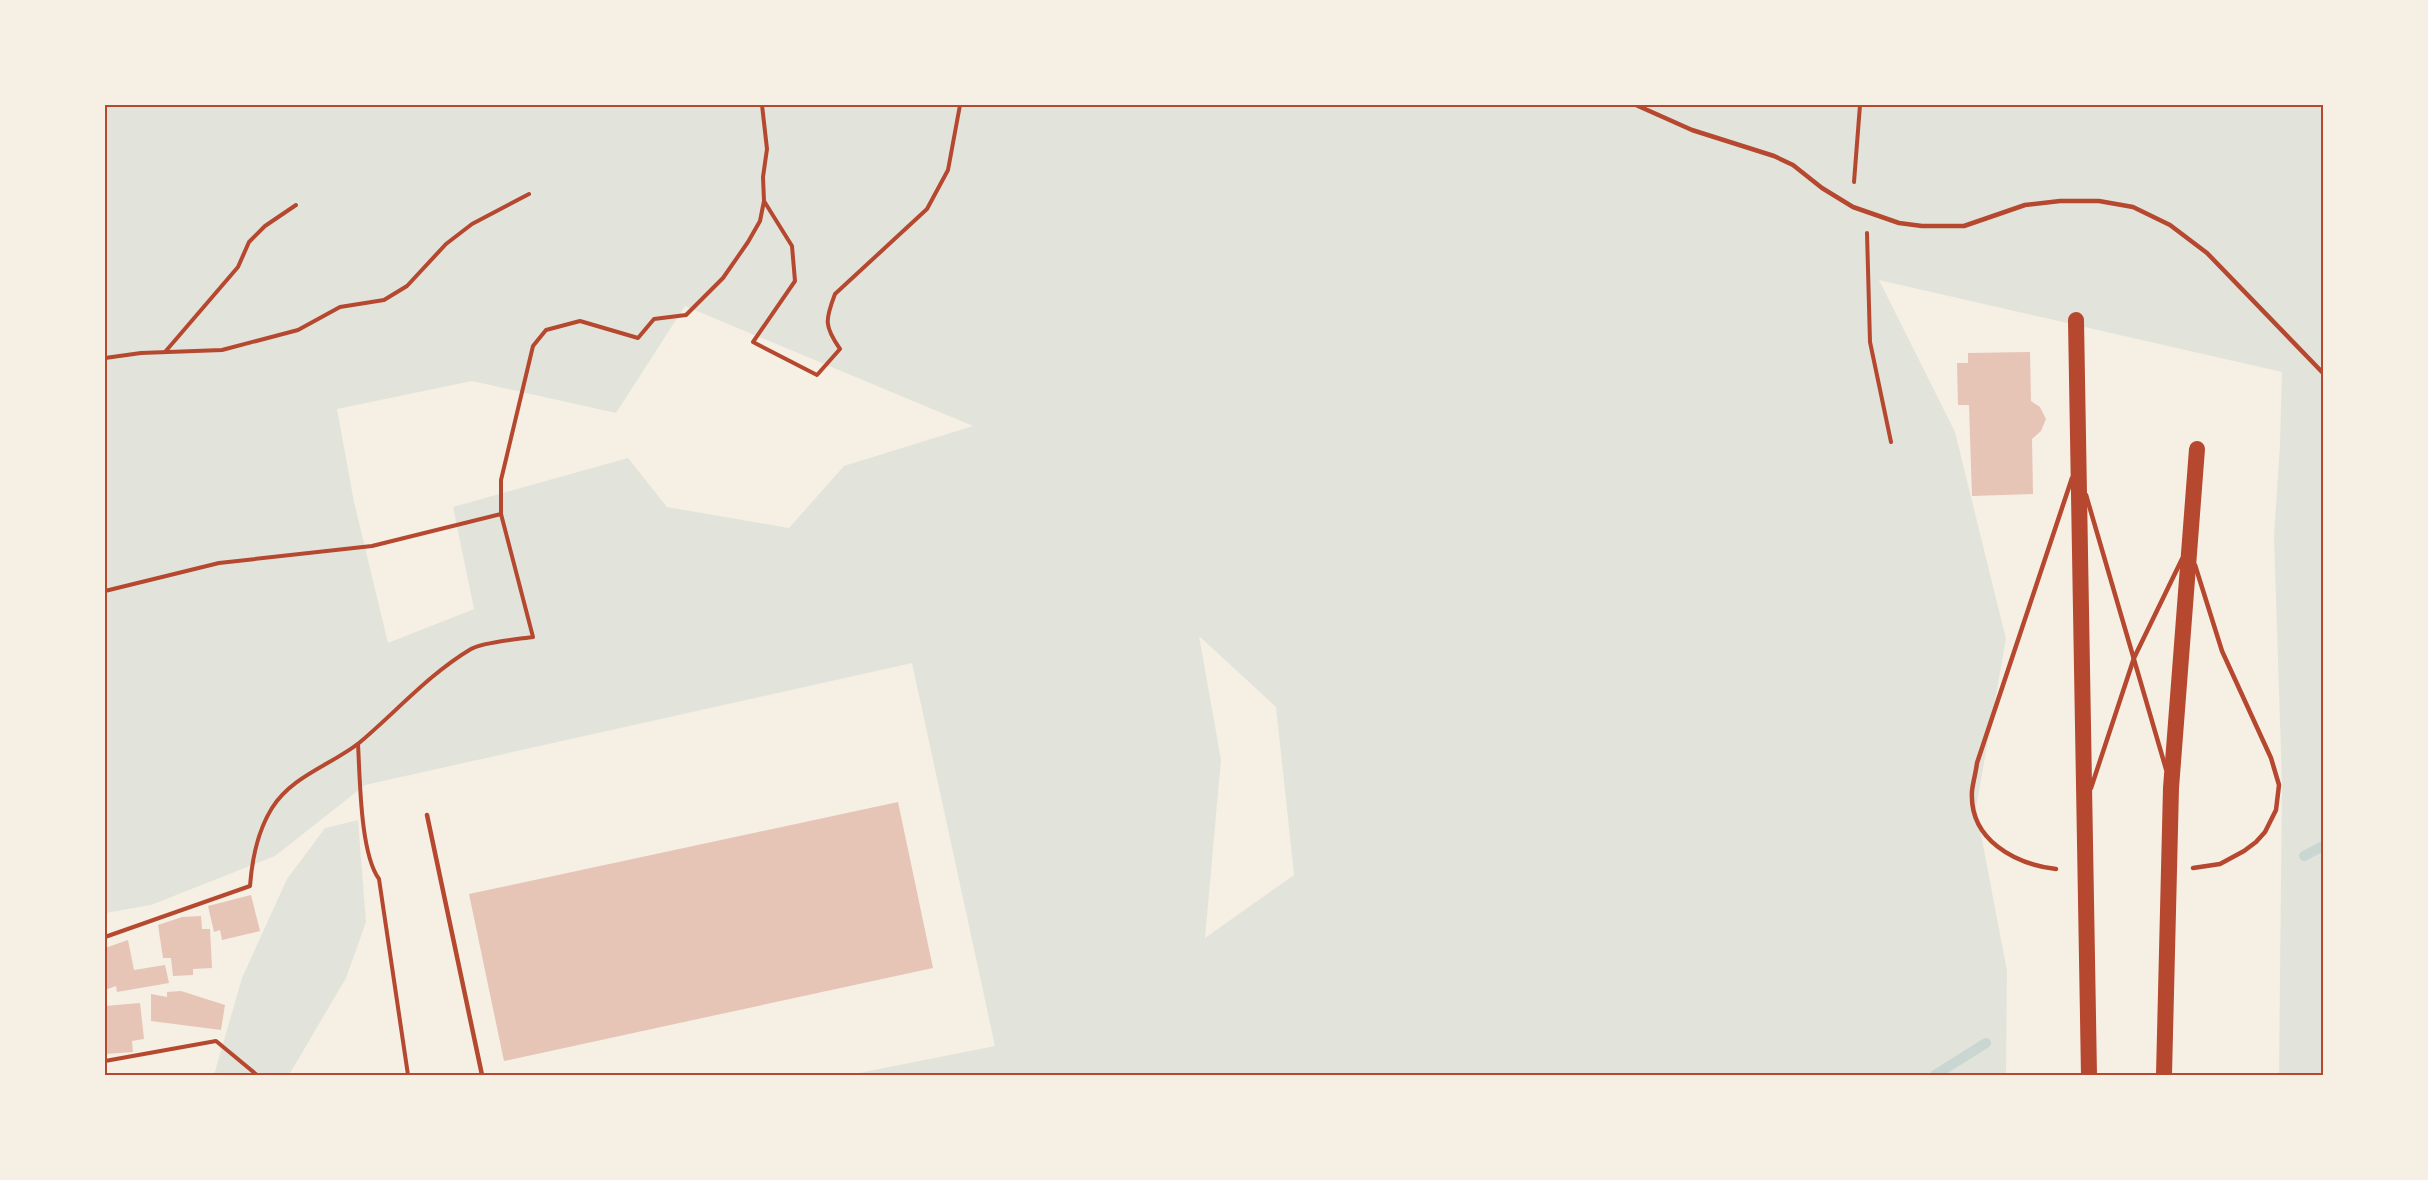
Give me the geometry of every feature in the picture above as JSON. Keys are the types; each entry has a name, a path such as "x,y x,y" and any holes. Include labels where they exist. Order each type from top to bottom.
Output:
{"highway":[{"path":"2076,320 2089,1075"},
{"path":"2164,1075 2171,788 2197,449"}],"lane":[{"path":"1636,105 1692,130 1750,146 1780,159 1793,165 1822,188 1853,207 1899,223 1922,226 1964,226 2007,210 2037,204 2099,201 2133,207 2169,225 2207,253 2323,373"},
{"path":"2077,464 2171,788"},
{"path":"2056,869 2026,864 1998,848 1981,829 1972,792 1981,752 2077,464"},
{"path":"2084,808 2134,658 2188,546"},
{"path":"2188,546 2222,651 2271,758 2279,785 2276,810 2265,832 2256,842 2220,864 2193,868"},
{"path":"427,815 483,1075"}],"path":[{"path":"105,937 250,886 253,858 259,834 273,806 304,777 358,744 410,695 473,647 533,637 501,514 501,480 533,346 546,330 580,321 638,338 654,319 686,315 723,278 760,220 764,201 763,177 767,149 762,105"},
{"path":"764,201 792,246 795,281 753,342 817,375 840,349 828,332 828,312 835,294 927,209 948,170 960,105"},
{"path":"1849,190 1855,180 1860,105"},
{"path":"105,358 165,352 222,350 298,330 340,307 384,300 407,286 446,244 472,224 529,194"},
{"path":"165,352 238,267 249,242 265,226 296,205"},
{"path":"1866,212 1870,342 1891,442"},
{"path":"105,591 219,563 372,546 501,514"},
{"path":"358,744 362,812 372,869 379,879 408,1075"},
{"path":"105,1061 216,1041 257,1075"}],"shaded area":[{"path":"105,105 2323,105 2323,1075 2279,1075 2282,784 2274,536 2282,372 1879,280 1955,432 2006,639 1976,808 2007,971 2006,1075 849,1075 995,1046 912,663 365,785 275,856 151,905 105,913","holes":["685,306 973,426 844,466 789,528 667,507 628,458 453,507 474,609 388,643 354,502 337,409 472,381 616,413","1199,636 1276,707 1294,875 1205,938 1221,760"]},
{"path":"358,820 366,922 346,978 289,1075 214,1075 242,978 287,879 325,828"}],"building":[{"path":"2030,352 2031,401 2040,407 2046,419 2041,431 2032,439 2033,494 1972,496 1969,405 1958,405 1957,363 1968,363 1968,353"},
{"path":"898,802 933,968 504,1061 469,894"},
{"path":"251,895 260,931 222,940 220,930 214,932 208,906"},
{"path":"201,916 202,929 210,929 212,968 193,969 193,975 173,976 171,958 163,958 158,925 182,917"},
{"path":"128,940 134,970 165,965 169,983 117,992 116,986 105,990 105,948"},
{"path":"181,991 225,1005 221,1030 151,1021 151,994 167,997 167,992"},
{"path":"140,1003 144,1039 132,1041 133,1052 105,1054 105,1006"}],"waterway":[{"path":"2304,856 2323,846"},
{"path":"1935,1075 1986,1043"}]}
